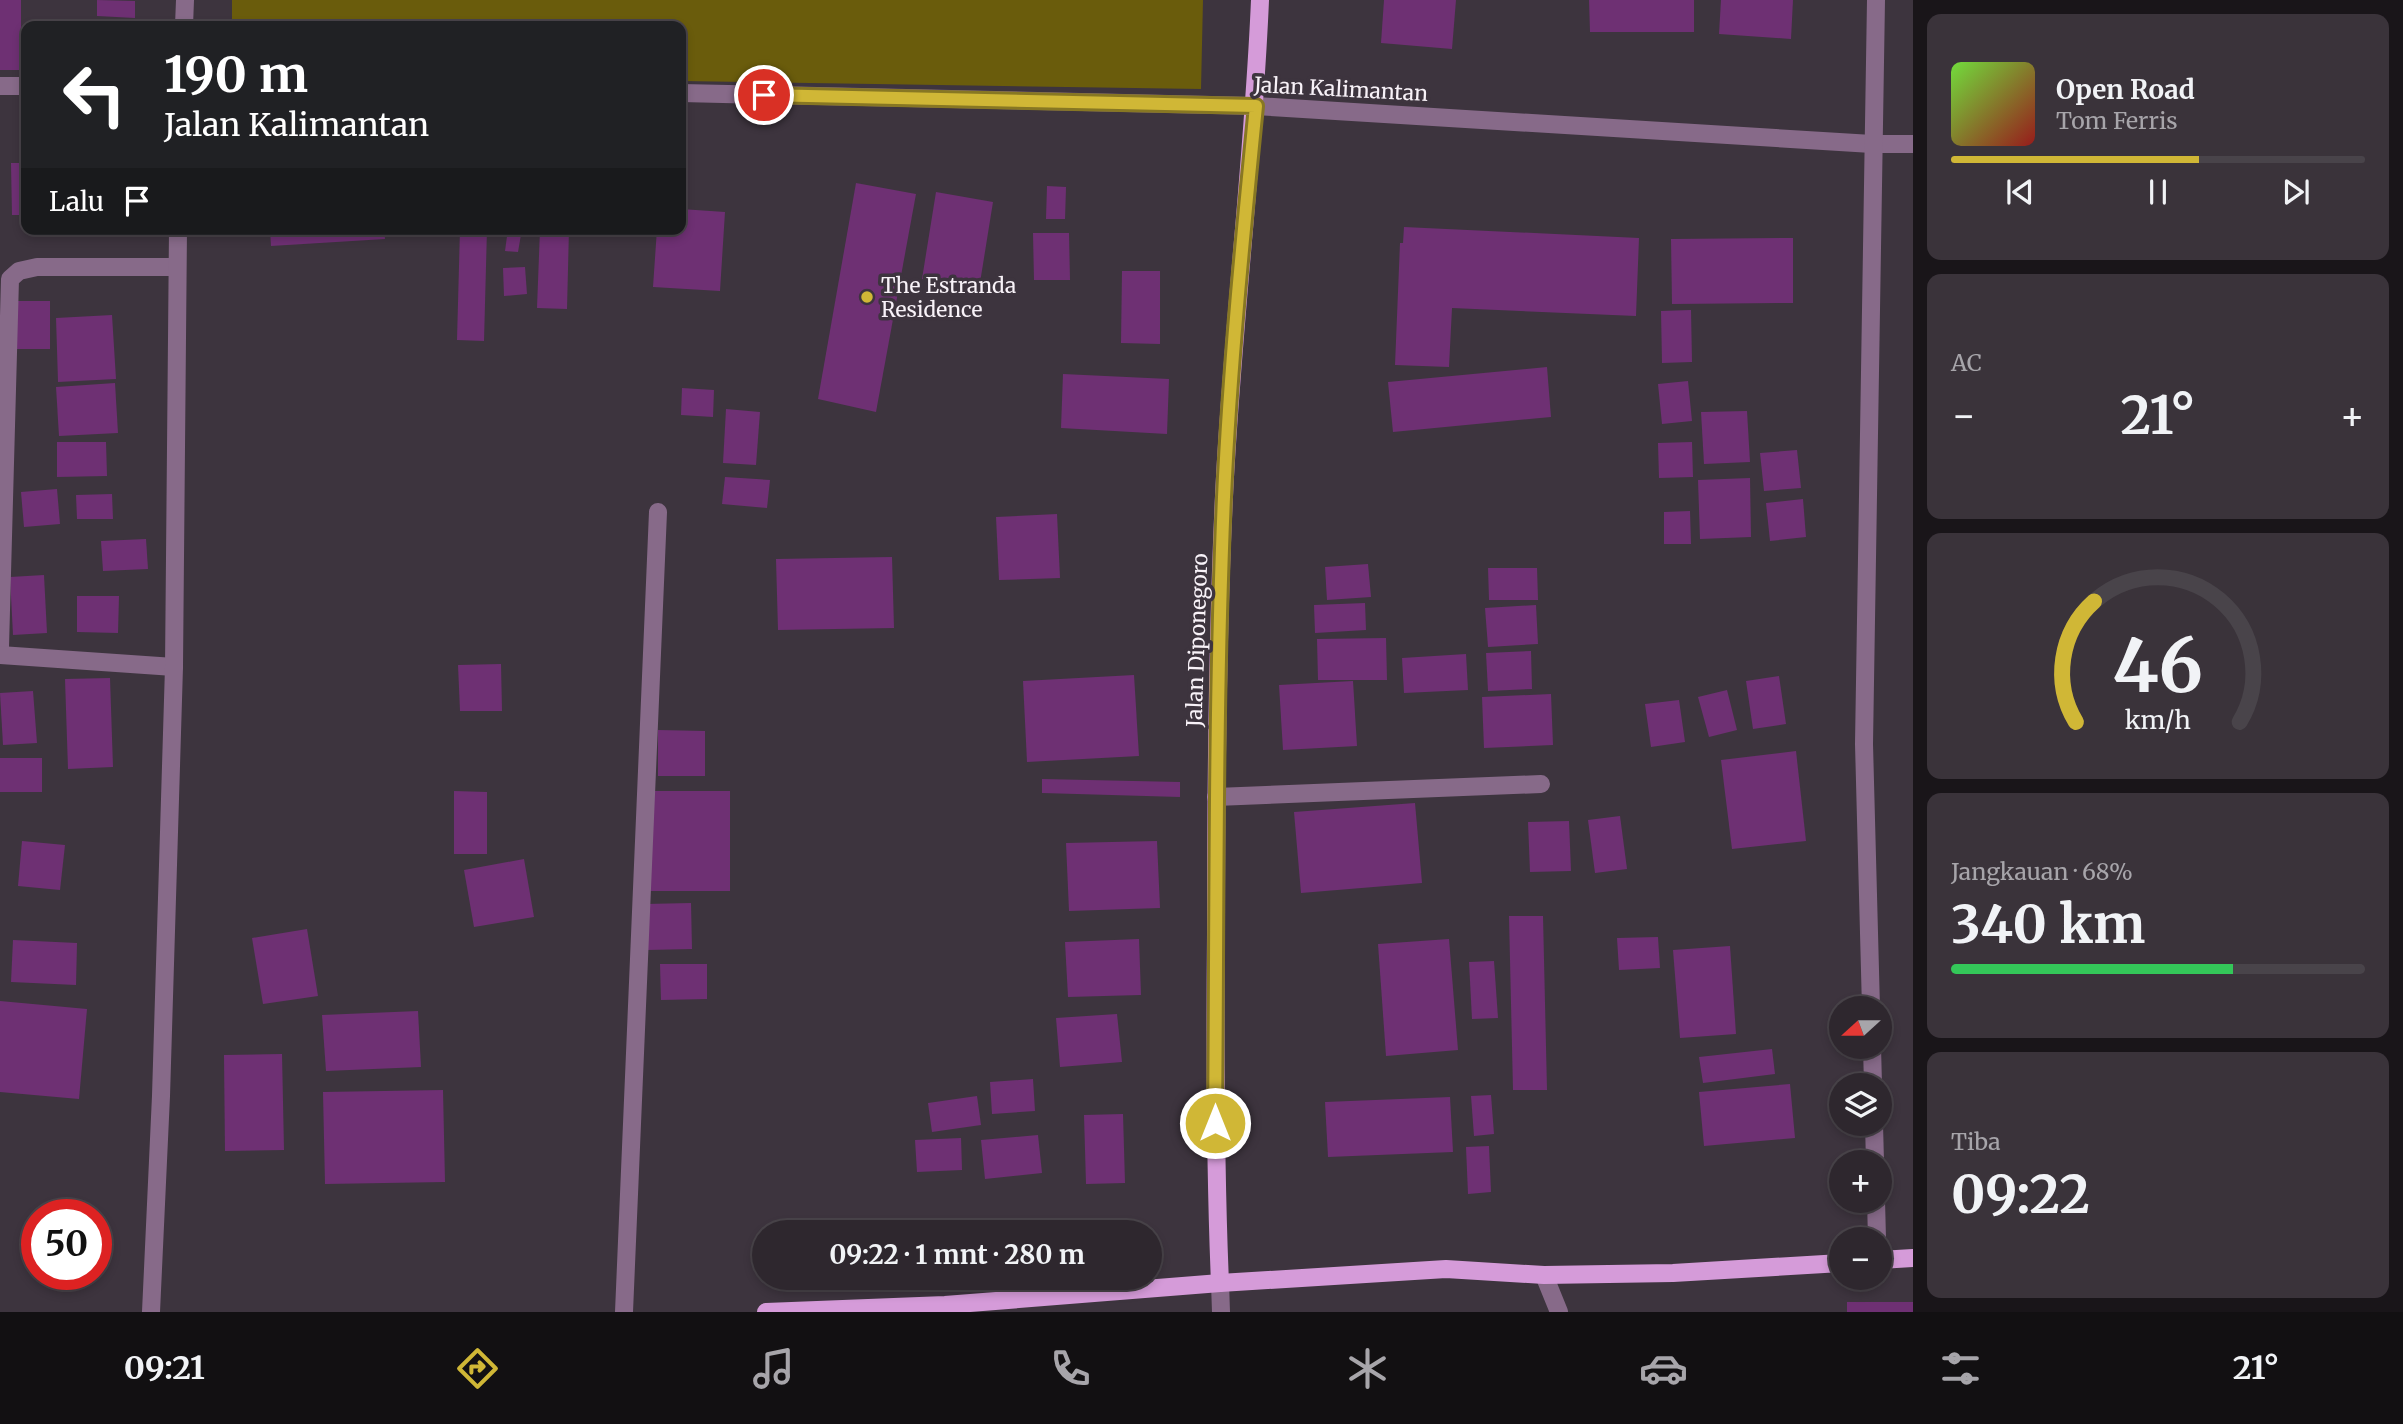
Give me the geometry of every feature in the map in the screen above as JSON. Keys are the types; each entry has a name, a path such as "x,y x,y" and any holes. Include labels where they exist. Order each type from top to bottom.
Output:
{"main road":[{"name":"Jalan Diponegoro","path":"1220,1283 1215,1177 1216,797 1224,497 1232,363 1256,106 1260,0"},
{"path":"1892,1259 1913,1258"},
{"path":"766,1312 945,1305 1220,1283 1446,1269 1544,1275 1673,1273 1829,1264"}],"street":[{"path":"184,21 185,0"},
{"path":"1871,996 1864,744 1876,0"},
{"path":"0,86 21,86"},
{"name":"Jalan Kalimantan","path":"686,93 1256,106 1872,144 1913,144"},
{"path":"151,1312 161,1096 174,667 178,235"},
{"path":"0,646 10,279 19,271 37,267 177,267"},
{"path":"624,1312 658,512"},
{"path":"0,655 174,667"},
{"path":"1216,797 1541,784"},
{"path":"1544,1275 1559,1312"},
{"path":"1220,1283 1221,1312"}],"shaded area":[{"path":"232,0 1203,0 1201,89 686,81 686,21 232,21"}],"building":[{"path":"0,0 21,0 21,70 0,70"},
{"path":"97,0 135,1 135,18 97,16"},
{"path":"1384,0 1456,0 1452,49 1381,43"},
{"path":"1589,0 1694,0 1694,32 1590,32"},
{"path":"1721,0 1793,0 1791,39 1719,34"},
{"path":"69,20 132,21 69,21"},
{"path":"11,163 21,163 21,215 12,215"},
{"name":"The Estranda Residence","path":"856,183 916,194 876,412 818,399"},
{"path":"1047,186 1066,187 1065,219 1046,219"},
{"path":"936,192 993,202 979,289 922,279"},
{"path":"686,209 725,212 720,291 653,287 657,235 686,235"},
{"path":"1404,227 1639,238 1636,316 1452,308 1449,367 1395,365 1400,243 1403,243"},
{"path":"1033,233 1069,233 1070,280 1034,280"},
{"path":"270,235 385,235 385,239 271,246"},
{"path":"460,235 487,235 484,341 457,340"},
{"path":"507,235 521,235 518,252 505,251"},
{"path":"540,235 569,235 567,309 537,308"},
{"path":"1793,238 1793,303 1672,304 1671,239"},
{"path":"525,267 527,294 504,296 503,268"},
{"path":"1122,271 1160,271 1160,344 1121,343"},
{"path":"11,301 50,301 50,349 11,349"},
{"path":"1691,310 1692,362 1662,363 1661,311"},
{"path":"112,315 116,379 58,382 56,318"},
{"path":"1547,367 1551,417 1393,432 1388,382"},
{"path":"1063,374 1169,379 1167,434 1061,428"},
{"path":"1688,381 1692,421 1662,424 1658,384"},
{"path":"115,383 118,433 59,436 56,387"},
{"path":"682,388 714,390 713,417 681,415"},
{"path":"726,409 760,412 756,465 723,463"},
{"path":"1747,411 1750,462 1704,464 1701,412"},
{"path":"57,442 106,442 107,476 57,477"},
{"path":"1692,442 1693,477 1659,478 1658,443"},
{"path":"1797,450 1801,488 1764,491 1760,453"},
{"path":"725,477 770,480 767,508 722,504"},
{"path":"1750,478 1751,537 1700,539 1698,480"},
{"path":"57,489 60,524 24,527 21,492"},
{"path":"112,494 113,519 77,519 76,495"},
{"path":"1803,499 1806,537 1770,541 1766,503"},
{"path":"1690,511 1691,544 1664,544 1664,512"},
{"path":"1057,514 1060,578 999,580 996,517"},
{"path":"146,539 148,569 103,571 101,541"},
{"path":"892,557 894,628 778,630 776,559"},
{"path":"1368,564 1371,597 1327,600 1325,567"},
{"path":"1488,568 1537,568 1538,600 1489,600"},
{"path":"44,575 47,633 13,635 10,577"},
{"path":"77,596 119,596 118,633 77,632"},
{"path":"1365,603 1366,630 1315,633 1314,605"},
{"path":"1536,605 1538,644 1488,647 1485,608"},
{"path":"1386,638 1387,680 1318,680 1317,639"},
{"path":"1531,651 1532,689 1488,691 1486,653"},
{"path":"1466,654 1468,690 1404,693 1402,658"},
{"path":"501,664 502,711 460,711 458,665"},
{"path":"1134,675 1139,756 1027,762 1023,681"},
{"path":"1779,676 1786,724 1753,729 1746,681"},
{"path":"110,678 113,767 68,769 65,679"},
{"path":"1353,681 1357,746 1283,750 1279,685"},
{"path":"1727,690 1737,730 1709,737 1698,697"},
{"path":"33,691 37,743 3,745 0,693"},
{"path":"1551,694 1553,745 1484,748 1482,697"},
{"path":"1679,700 1685,742 1651,747 1645,704"},
{"path":"658,730 705,731 705,776 658,776"},
{"path":"1796,751 1806,841 1732,849 1721,760"},
{"path":"0,758 42,758 42,792 0,792"},
{"path":"1042,779 1180,782 1180,797 1042,793"},
{"path":"454,791 487,792 487,854 454,854"},
{"path":"648,791 730,791 730,891 647,891"},
{"path":"1415,803 1422,883 1301,893 1294,812"},
{"path":"1620,816 1627,869 1595,873 1588,820"},
{"path":"1569,821 1571,871 1530,872 1528,822"},
{"path":"22,841 65,845 60,890 18,886"},
{"path":"1157,841 1160,908 1069,911 1066,843"},
{"path":"524,859 534,917 474,927 464,870"},
{"path":"691,903 692,949 647,950 645,904"},
{"path":"1509,916 1543,916 1547,1090 1513,1090"},
{"path":"307,929 318,996 263,1004 252,938"},
{"path":"1658,937 1660,968 1619,970 1617,938"},
{"path":"1139,939 1141,995 1068,997 1065,942"},
{"path":"1449,939 1458,1050 1386,1056 1378,944"},
{"path":"13,940 77,943 76,985 11,982"},
{"path":"1730,946 1736,1034 1680,1038 1673,950"},
{"path":"1494,961 1498,1018 1472,1019 1469,962"},
{"path":"660,964 707,964 707,999 661,1000"},
{"path":"0,1001 87,1009 79,1099 0,1092"},
{"path":"418,1011 421,1067 326,1071 322,1015"},
{"path":"1117,1014 1122,1062 1060,1067 1056,1018"},
{"path":"1772,1049 1775,1074 1703,1083 1699,1057"},
{"path":"282,1054 284,1150 225,1151 224,1055"},
{"path":"1033,1079 1035,1111 992,1114 990,1082"},
{"path":"1790,1084 1795,1138 1704,1146 1699,1092"},
{"path":"443,1090 445,1182 325,1184 323,1092"},
{"path":"1491,1095 1494,1134 1474,1136 1471,1096"},
{"path":"977,1096 981,1125 932,1132 928,1103"},
{"path":"1450,1097 1453,1152 1328,1157 1325,1102"},
{"path":"1123,1114 1125,1183 1086,1184 1084,1115"},
{"path":"1038,1135 1042,1173 985,1179 981,1140"},
{"path":"961,1138 962,1170 917,1172 915,1140"},
{"path":"1489,1146 1491,1192 1468,1194 1466,1147"},
{"path":"1847,1302 1913,1302 1913,1312 1847,1312"}],"place":[{"name":"The Estranda Residence","path":"867,297"}],"route":[{"path":"764,95 1256,106 1232,363 1224,497 1216,797 1215,1123"}]}
